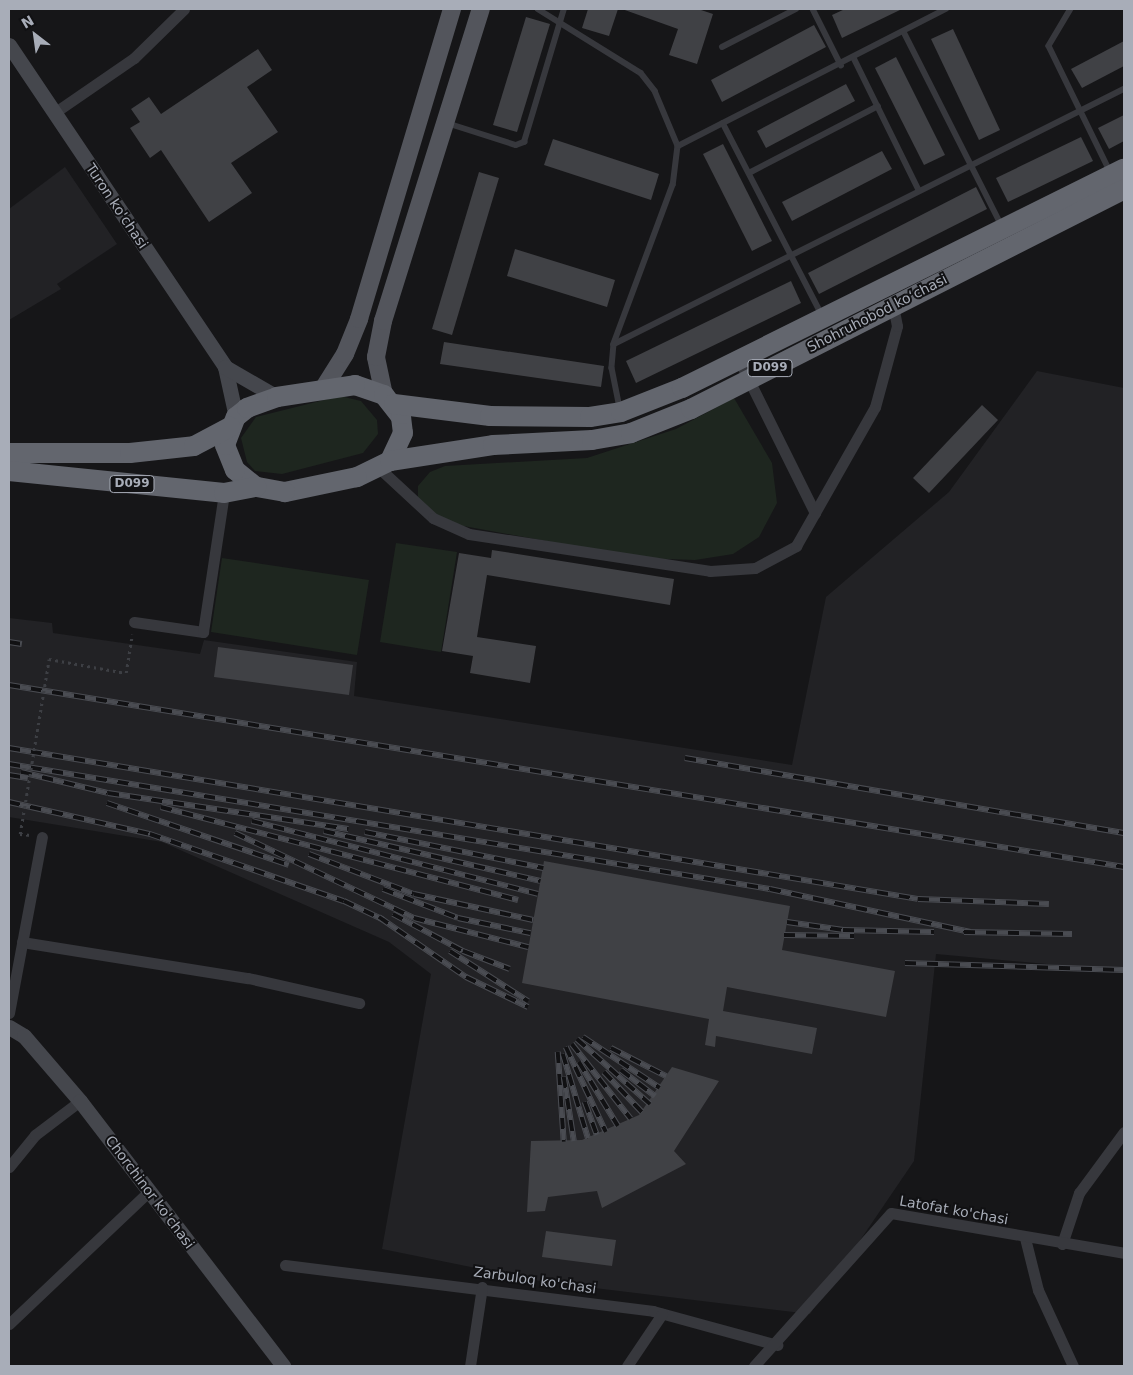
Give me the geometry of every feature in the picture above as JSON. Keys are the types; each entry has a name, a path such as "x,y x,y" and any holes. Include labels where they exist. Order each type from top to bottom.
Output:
{"highway":[{"name":"Shohruhobod koʻchasi","path":"389,400 490,416 590,417 621,412 739,360 1003,228 1120,178"},
{"name":"Shohruhobod koʻchasi","path":"384,464 493,445 592,440 632,433 747,379 893,305 1120,178"},
{"name":"D099","path":"9,452 130,454 194,446 277,397 315,390 355,385 389,400"},
{"path":"384,464 403,432 389,400"},
{"path":"233,422 225,445 228,459 256,487"},
{"name":"D099","path":"9,471 224,493 256,487 285,492 320,485 384,464"}],"main road":[{"path":"315,390 345,354 359,319 452,9"},
{"path":"389,400 376,357 383,321 481,9"},
{"name":"Turon ko'chasi","path":"9,45 225,367 233,422"},
{"name":"Turon ko'chasi","path":"225,367 277,397"},
{"name":"Chorchinor ko'chasi","path":"9,1027 24,1036 80,1101 283,1366"}],"street":[{"path":"54,112 134,58 184,9"},
{"path":"384,464 433,518 469,534 710,571 734,572 777,560 796,546 875,407 897,326 893,305"},
{"path":"739,360 816,513"},
{"path":"134,622 203,632 224,493"},
{"path":"9,1013 42,837"},
{"path":"22,942 248,978 359,1003"},
{"path":"9,1167 35,1135 80,1101"},
{"path":"1062,1244 1079,1193 1124,1132"},
{"path":"9,1324 149,1191"},
{"name":"Latofat ko'chasi","path":"777,1345 891,1212 1025,1238 1124,1253"},
{"path":"1025,1238 1038,1290 1072,1366"},
{"name":"Zarbuloq ko'chasi","path":"285,1265 482,1288 662,1314 777,1345"},
{"path":"470,1366 482,1288"},
{"path":"627,1366 662,1314"},
{"path":"754,1366 777,1345"}],"lane":[{"path":"538,9 641,73 655,91 678,146 673,185 614,344 613,377 621,412"},
{"path":"445,122 516,145 524,142 564,9"},
{"path":"722,47 796,9"},
{"path":"813,9 841,65"},
{"path":"678,146 841,65 946,9"},
{"path":"1071,9 1049,46 1080,111 1120,178"},
{"path":"904,32 970,166 1003,228"},
{"path":"854,58 919,190"},
{"path":"614,344 1124,89"},
{"path":"749,173 878,106"},
{"path":"723,123 824,318"}],"path":[{"path":"20,834 49,659 126,673 134,622"}],"shaded area":[{"path":"65,167 117,244 57,284 61,289 9,320 9,209"},
{"path":"1037,371 1124,388 1124,971 936,954 914,1161 810,1314 545,1282 382,1249 431,974 389,942 162,842 9,817 9,618 52,623 53,633 200,654 204,640 357,662 354,696 792,765 826,597 949,492"},
{"path":"340,396 361,401 377,420 378,434 363,453 282,474 255,471 247,462 241,438 256,417"},
{"path":"734,398 772,463 777,503 759,537 733,554 695,560 640,558 458,525 428,511 418,500 418,486 430,472 445,466 587,458 676,429"},
{"path":"396,543 457,552 441,652 380,642"},
{"path":"222,558 369,580 357,655 211,632"}],"building":[{"path":"588,9 618,9 609,36 582,28"},
{"path":"622,9 698,9 713,14 697,64 669,55 678,29"},
{"path":"845,9 902,9 842,38 832,15"},
{"path":"526,17 550,24 517,132 493,125"},
{"path":"814,25 826,47 722,102 711,80"},
{"path":"953,29 1000,130 979,140 931,39"},
{"path":"1124,41 1124,66 1082,88 1071,69"},
{"path":"258,49 272,70 247,87 278,132 231,163 252,193 209,222 161,150 150,158 130,128 140,122 131,109 149,97 161,114"},
{"path":"896,57 945,155 924,165 875,68"},
{"path":"846,84 855,101 766,148 757,131"},
{"path":"1124,115 1124,141 1109,149 1098,128"},
{"path":"1081,137 1093,161 1008,202 996,178"},
{"path":"553,139 659,174 651,200 544,165"},
{"path":"723,144 772,241 752,251 703,154"},
{"path":"882,151 892,169 792,221 782,202"},
{"path":"479,172 499,178 452,335 432,329"},
{"path":"976,187 987,209 819,294 808,273"},
{"path":"515,249 615,280 607,307 507,276"},
{"path":"791,281 801,303 636,383 626,361"},
{"path":"444,342 604,366 601,387 440,364"},
{"path":"982,405 998,420 929,493 913,478"},
{"path":"492,550 674,579 670,605 487,575 477,637 536,646 530,683 470,673 473,656 442,651 459,553 491,558"},
{"path":"218,647 353,665 349,695 214,677"},
{"path":"544,861 790,906 782,950 895,971 886,1017 727,987 723,1011 817,1028 812,1054 716,1036 715,1047 705,1045 709,1019 522,983"},
{"path":"672,1067 719,1081 674,1151 686,1164 602,1208 597,1191 548,1197 545,1211 527,1212 531,1141 582,1140 639,1115"},
{"path":"546,1231 616,1240 612,1266 542,1257"}],"railway":[{"path":"9,642 22,644"},
{"path":"9,685 1124,867"},
{"path":"9,748 918,899 1049,904"},
{"path":"685,758 1124,833"},
{"path":"9,764 770,889 970,932"},
{"path":"21,772 108,793 348,829"},
{"path":"9,775 28,778"},
{"path":"9,802 150,834 344,901 384,920"},
{"path":"107,803 289,865"},
{"path":"161,807 518,900"},
{"path":"252,821 538,894"},
{"path":"324,831 540,881"},
{"path":"365,832 543,868"},
{"path":"235,833 414,918 528,947"},
{"path":"309,854 414,894 533,920"},
{"path":"383,889 458,918 530,933"},
{"path":"393,914 463,951 510,969"},
{"path":"379,917 466,977 528,1007"},
{"path":"787,922 843,930 934,932"},
{"path":"964,932 1072,934"},
{"path":"784,935 854,936"},
{"path":"450,951 528,1001"},
{"path":"905,963 1124,970"},
{"path":"583,1037 660,1088"},
{"path":"577,1039 650,1104"},
{"path":"572,1044 631,1119"},
{"path":"566,1047 606,1132"},
{"path":"611,1048 666,1076"},
{"path":"558,1052 564,1142"},
{"path":"563,1054 588,1138"},
{"path":"579,1062 618,1126"},
{"path":"621,1070 655,1096"},
{"path":"604,1072 642,1112"},
{"path":"564,1077 574,1141"},
{"path":"585,1102 597,1135"}]}
